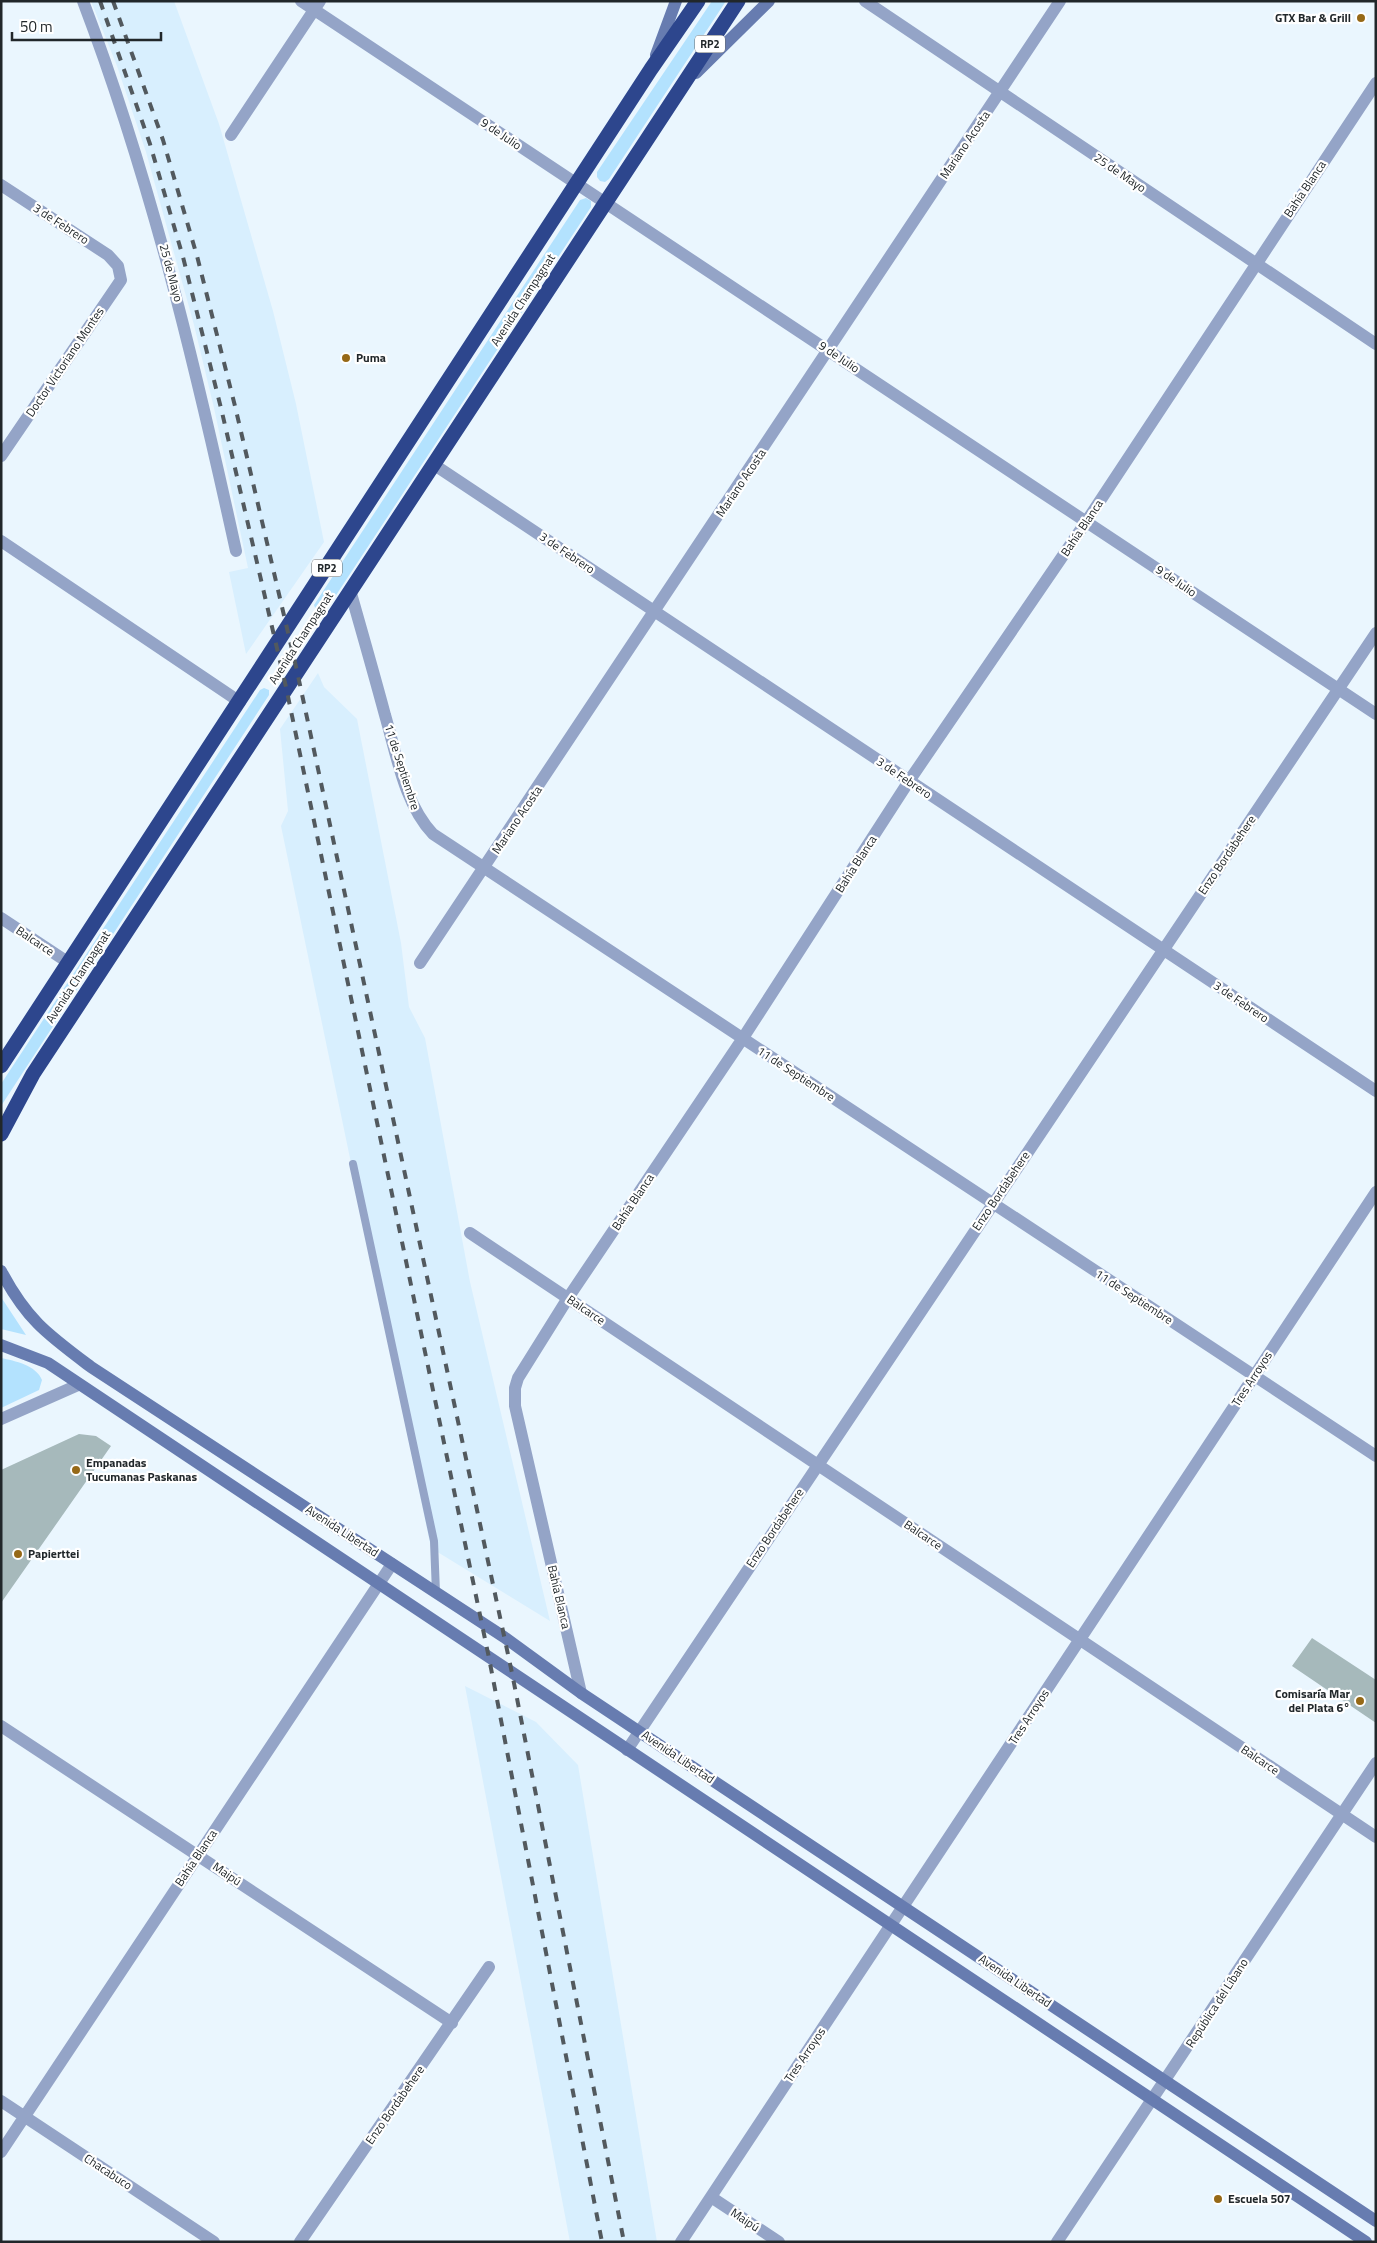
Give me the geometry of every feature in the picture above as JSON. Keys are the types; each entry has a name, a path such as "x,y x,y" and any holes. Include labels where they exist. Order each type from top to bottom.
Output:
{"highway":[{"name":"Avenida Champagnat","path":"1,1066 578,184 651,69 698,1"},
{"name":"Avenida Champagnat","path":"1,1134 33,1074 738,1"}],"main road":[{"name":"Avenida Champagnat","path":"651,69 676,1"},
{"name":"Avenida Champagnat","path":"681,87 769,1"},
{"name":"Avenida Libertad","path":"1,1271 19,1302 34,1322 48,1335 91,1367 504,1637 581,1693 1376,2221"},
{"name":"Avenida Libertad","path":"1,1345 48,1363 78,1385 380,1583 627,1750 1366,2242"}],"street":[{"name":"25 de Mayo","path":"83,1 134,146 166,254 200,386 236,551"},
{"name":"9 de Julio","path":"301,1 317,5 578,184 1376,714"},
{"name":"25 de Mayo","path":"865,1 1376,344"},
{"name":"Mariano Acosta","path":"420,963 1060,1"},
{"path":"231,135 317,5"},
{"name":"Bahía Blanca","path":"581,1693 514,1397 518,1378 568,1298 743,1038 909,781 1086,522 1376,82"},
{"name":"3 de Febrero","path":"1,185 108,255 118,266"},
{"name":"Doctor Victoriano Montes","path":"1,456 121,280 118,266"},
{"name":"3 de Febrero","path":"433,464 1376,1091"},
{"path":"1,541 240,702"},
{"name":"11 de Septiembre","path":"350,590 414,807 422,822 433,834 1376,1456"},
{"name":"Enzo Bordabehere","path":"627,1750 1376,633"},
{"name":"Balcarce","path":"1,918 69,963"},
{"name":"Tres Arroyos","path":"681,2242 1376,1192"},
{"name":"Balcarce","path":"470,1233 1376,1837"},
{"path":"1,1419 78,1385"},
{"name":"Bahía Blanca","path":"1,2152 392,1564"},
{"name":"Maipú","path":"1,1726 452,2023"},
{"name":"República del Líbano","path":"1057,2242 1376,1763"},
{"name":"Enzo Bordabehere","path":"300,2242 489,1967"},
{"name":"Chacabuco","path":"1,2101 214,2242"},
{"name":"Maipú","path":"711,2197 779,2242"}],"lane":[{"path":"353,1164 434,1541 436,1593"}],"shaded area":[{"path":"91,1 174,1 219,124 273,311 296,404 324,542 246,654 229,572 248,568 214,408 194,325 146,152 117,66"},
{"path":"712,1 726,1 609,179 605,182 600,181 597,177 597,172"},
{"path":"586,198 591,201 591,207 325,612 317,613 314,605 580,200"},
{"path":"318,673 324,687 357,719 401,943 409,1007 425,1038 470,1282 550,1621 431,1548 281,826 288,811 280,729"},
{"path":"264,688 269,690 269,695 1,1106 1,1084 260,690"},
{"path":"1,1297 26,1335 1,1329"},
{"path":"1,1358 19,1362 30,1367 42,1380 39,1390 1,1408"},
{"path":"465,1686 536,1722 578,1765 657,2242 570,2242"}],"building":[{"path":"79,1434 96,1436 111,1446 1,1603 1,1470"},
{"name":"Comisaría Mar del Plata 6°","path":"1312,1638 1376,1680 1376,1723 1292,1666"}],"railway":[{"path":"100,1 150,144 183,257 221,408 286,687 489,1658 602,2242"},
{"path":"113,1 163,140 197,256 235,406 297,671 512,1673 624,2242"}],"place":[{"name":"GTX Bar & Grill","path":"1361,18"},
{"name":"Puma","path":"346,358"},
{"name":"Empanadas Tucumanas Paskanas","path":"76,1470"},
{"name":"Papierttei","path":"18,1554"},
{"name":"Comisaría Mar del Plata 6°","path":"1360,1701"},
{"name":"Escuela 507","path":"1218,2199"}]}
